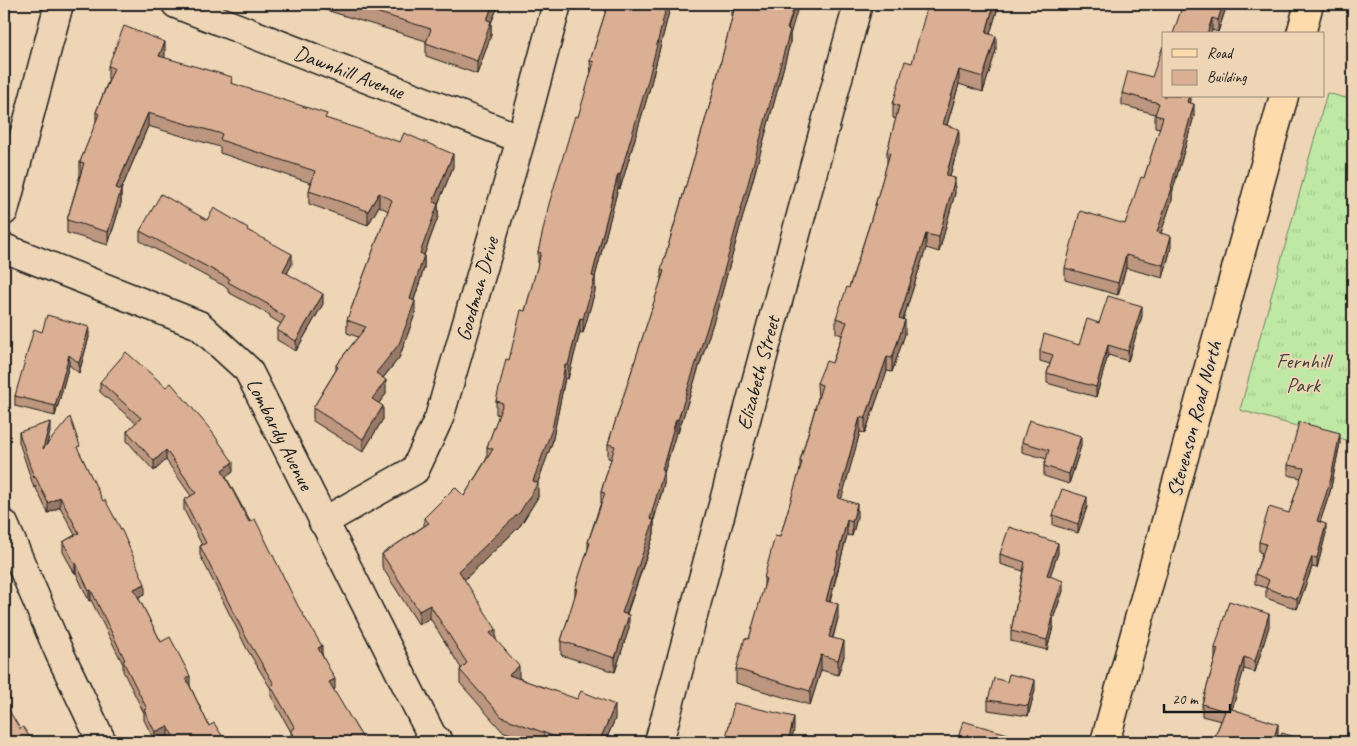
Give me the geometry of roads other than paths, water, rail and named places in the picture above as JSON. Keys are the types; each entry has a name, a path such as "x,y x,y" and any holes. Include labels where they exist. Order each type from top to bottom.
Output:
{"main road":[{"path":"1302,32 1309,4"},
{"name":"Stevenson Road North","path":"1105,742 1283,98"}],"street":[{"path":"4,211 59,4"},
{"name":"Dawnhill Avenue","path":"176,4 521,140"},
{"name":"Goodman Drive","path":"323,522 416,470 439,418 521,140 557,4"},
{"name":"Elizabeth Street","path":"658,742 858,4"},
{"name":"Lombardy Avenue","path":"4,248 199,325 248,370 432,736 440,742"},
{"path":"4,524 59,652 102,742"}],"park label":[{"name":"Fernhill Park","path":"1303,373"}]}
